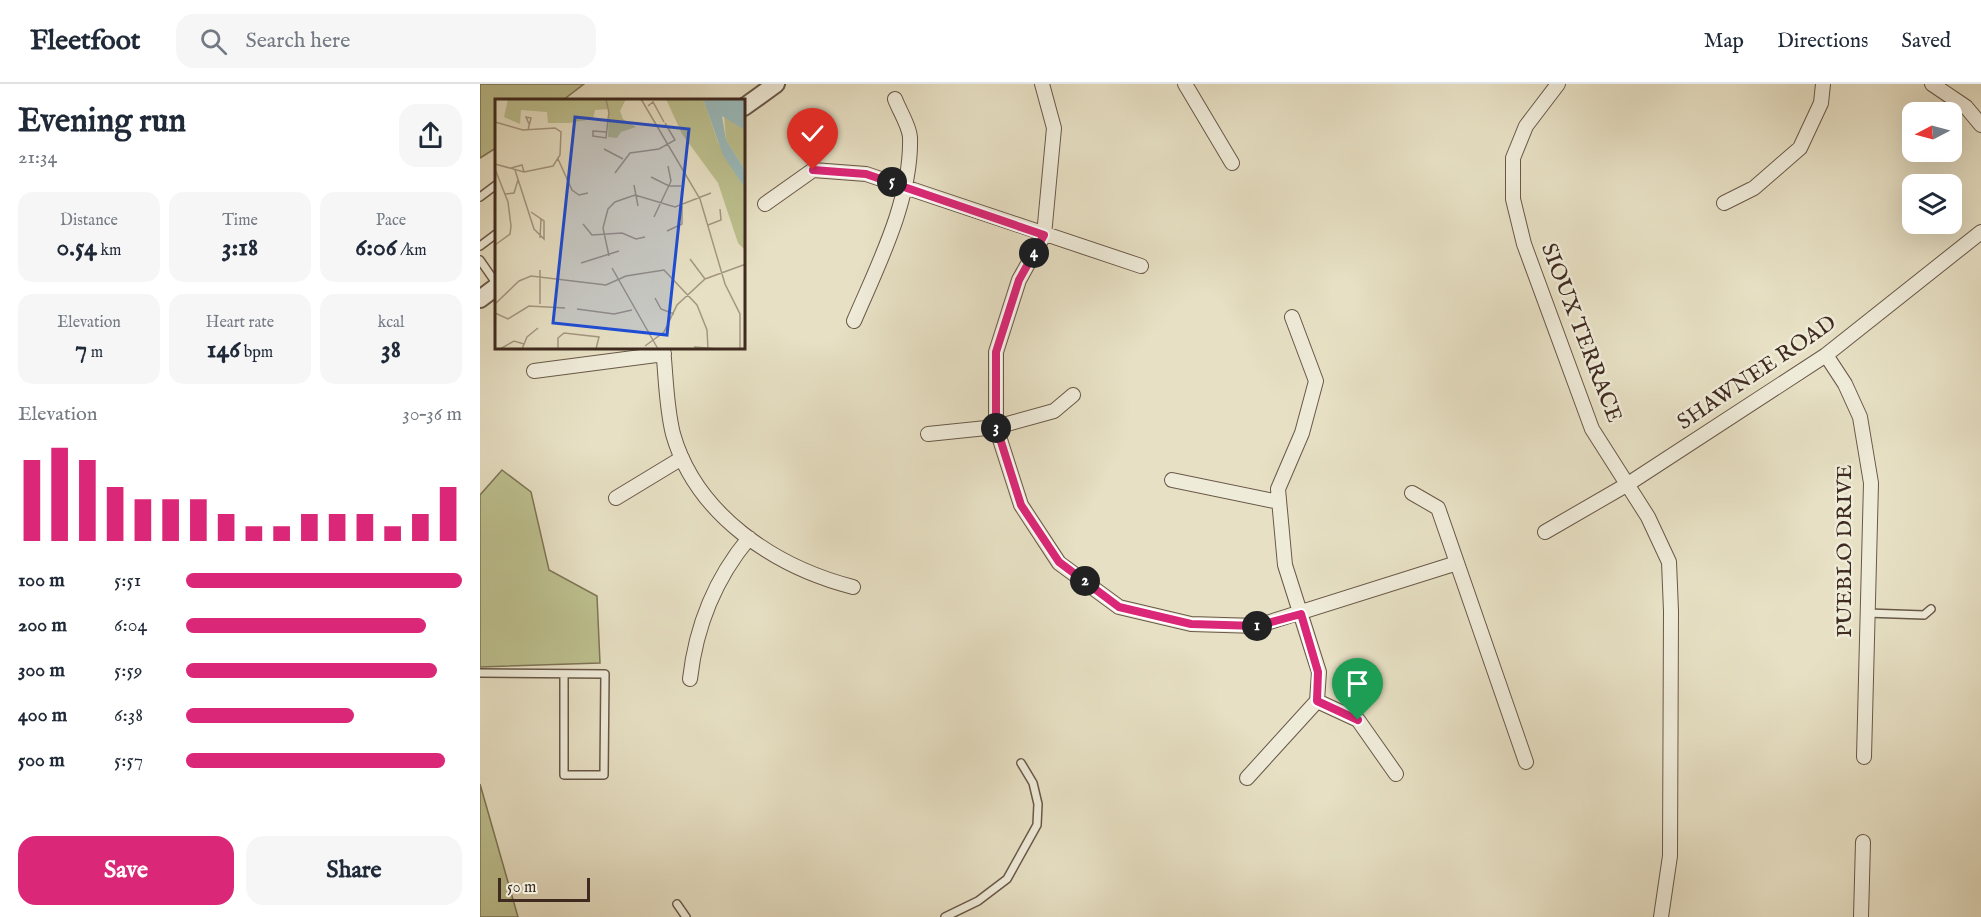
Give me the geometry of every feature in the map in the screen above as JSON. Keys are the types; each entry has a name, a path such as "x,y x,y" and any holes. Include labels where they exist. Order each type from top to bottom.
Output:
{"street":[{"path":"746,106 776,84"},
{"path":"1042,84 1054,128 1044,235 1019,280 996,352 996,426 1021,505 1059,562 1119,607 1191,624 1257,626 1457,563"},
{"path":"1185,84 1232,163"},
{"name":"SIOUX TERRACE","path":"1558,84 1526,126 1514,158 1513,199 1524,244 1592,429 1648,517 1669,562 1671,611 1670,856 1661,917"},
{"path":"1724,203 1754,188 1800,148 1821,103 1823,84"},
{"path":"1932,84 1966,107 1981,125"},
{"path":"854,321 883,254 905,186 910,135 895,99"},
{"path":"765,204 813,170 866,174 1141,266"},
{"name":"SHAWNEE ROAD","path":"1545,532 1628,484 1827,355 1981,232"},
{"path":"480,298 495,286"},
{"path":"1247,778 1317,701 1318,672 1285,565 1278,489 1302,433 1316,381 1292,317"},
{"path":"534,371 663,351 671,423 682,458 707,500 749,538 802,568 853,587"},
{"name":"PUEBLO DRIVE","path":"1827,355 1845,384 1860,417 1871,483 1864,757"},
{"path":"928,434 996,426 1054,411 1073,394"},
{"path":"616,498 682,458"},
{"path":"1172,480 1279,502"},
{"path":"1412,493 1438,508 1526,762"},
{"path":"690,680 697,636 713,592 726,569 749,538"},
{"path":"1317,701 1358,720 1396,774"},
{"path":"1861,917 1863,842"}],"lane":[{"path":"480,196 495,186"},
{"path":"480,246 495,235"},
{"path":"480,260 495,283"},
{"path":"1867,613 1924,615 1931,609"},
{"path":"480,673 605,674 604,775 564,775 564,674"},
{"path":"945,917 978,901 1007,879 1037,825 1038,804 1033,783 1021,763"},
{"path":"677,904 686,917"}],"green space":[{"path":"480,84 584,84 564,99 495,99 495,149 480,158"},
{"path":"502,470 531,492 549,570 597,596 600,663 480,667 480,495"},
{"path":"480,784 518,917 480,917"}],"route":[{"path":"813,170 866,174 1044,235 1019,280 996,352 996,426 1021,505 1059,562 1119,607 1191,624 1257,626 1301,614 1318,672 1317,701 1358,720"}]}
